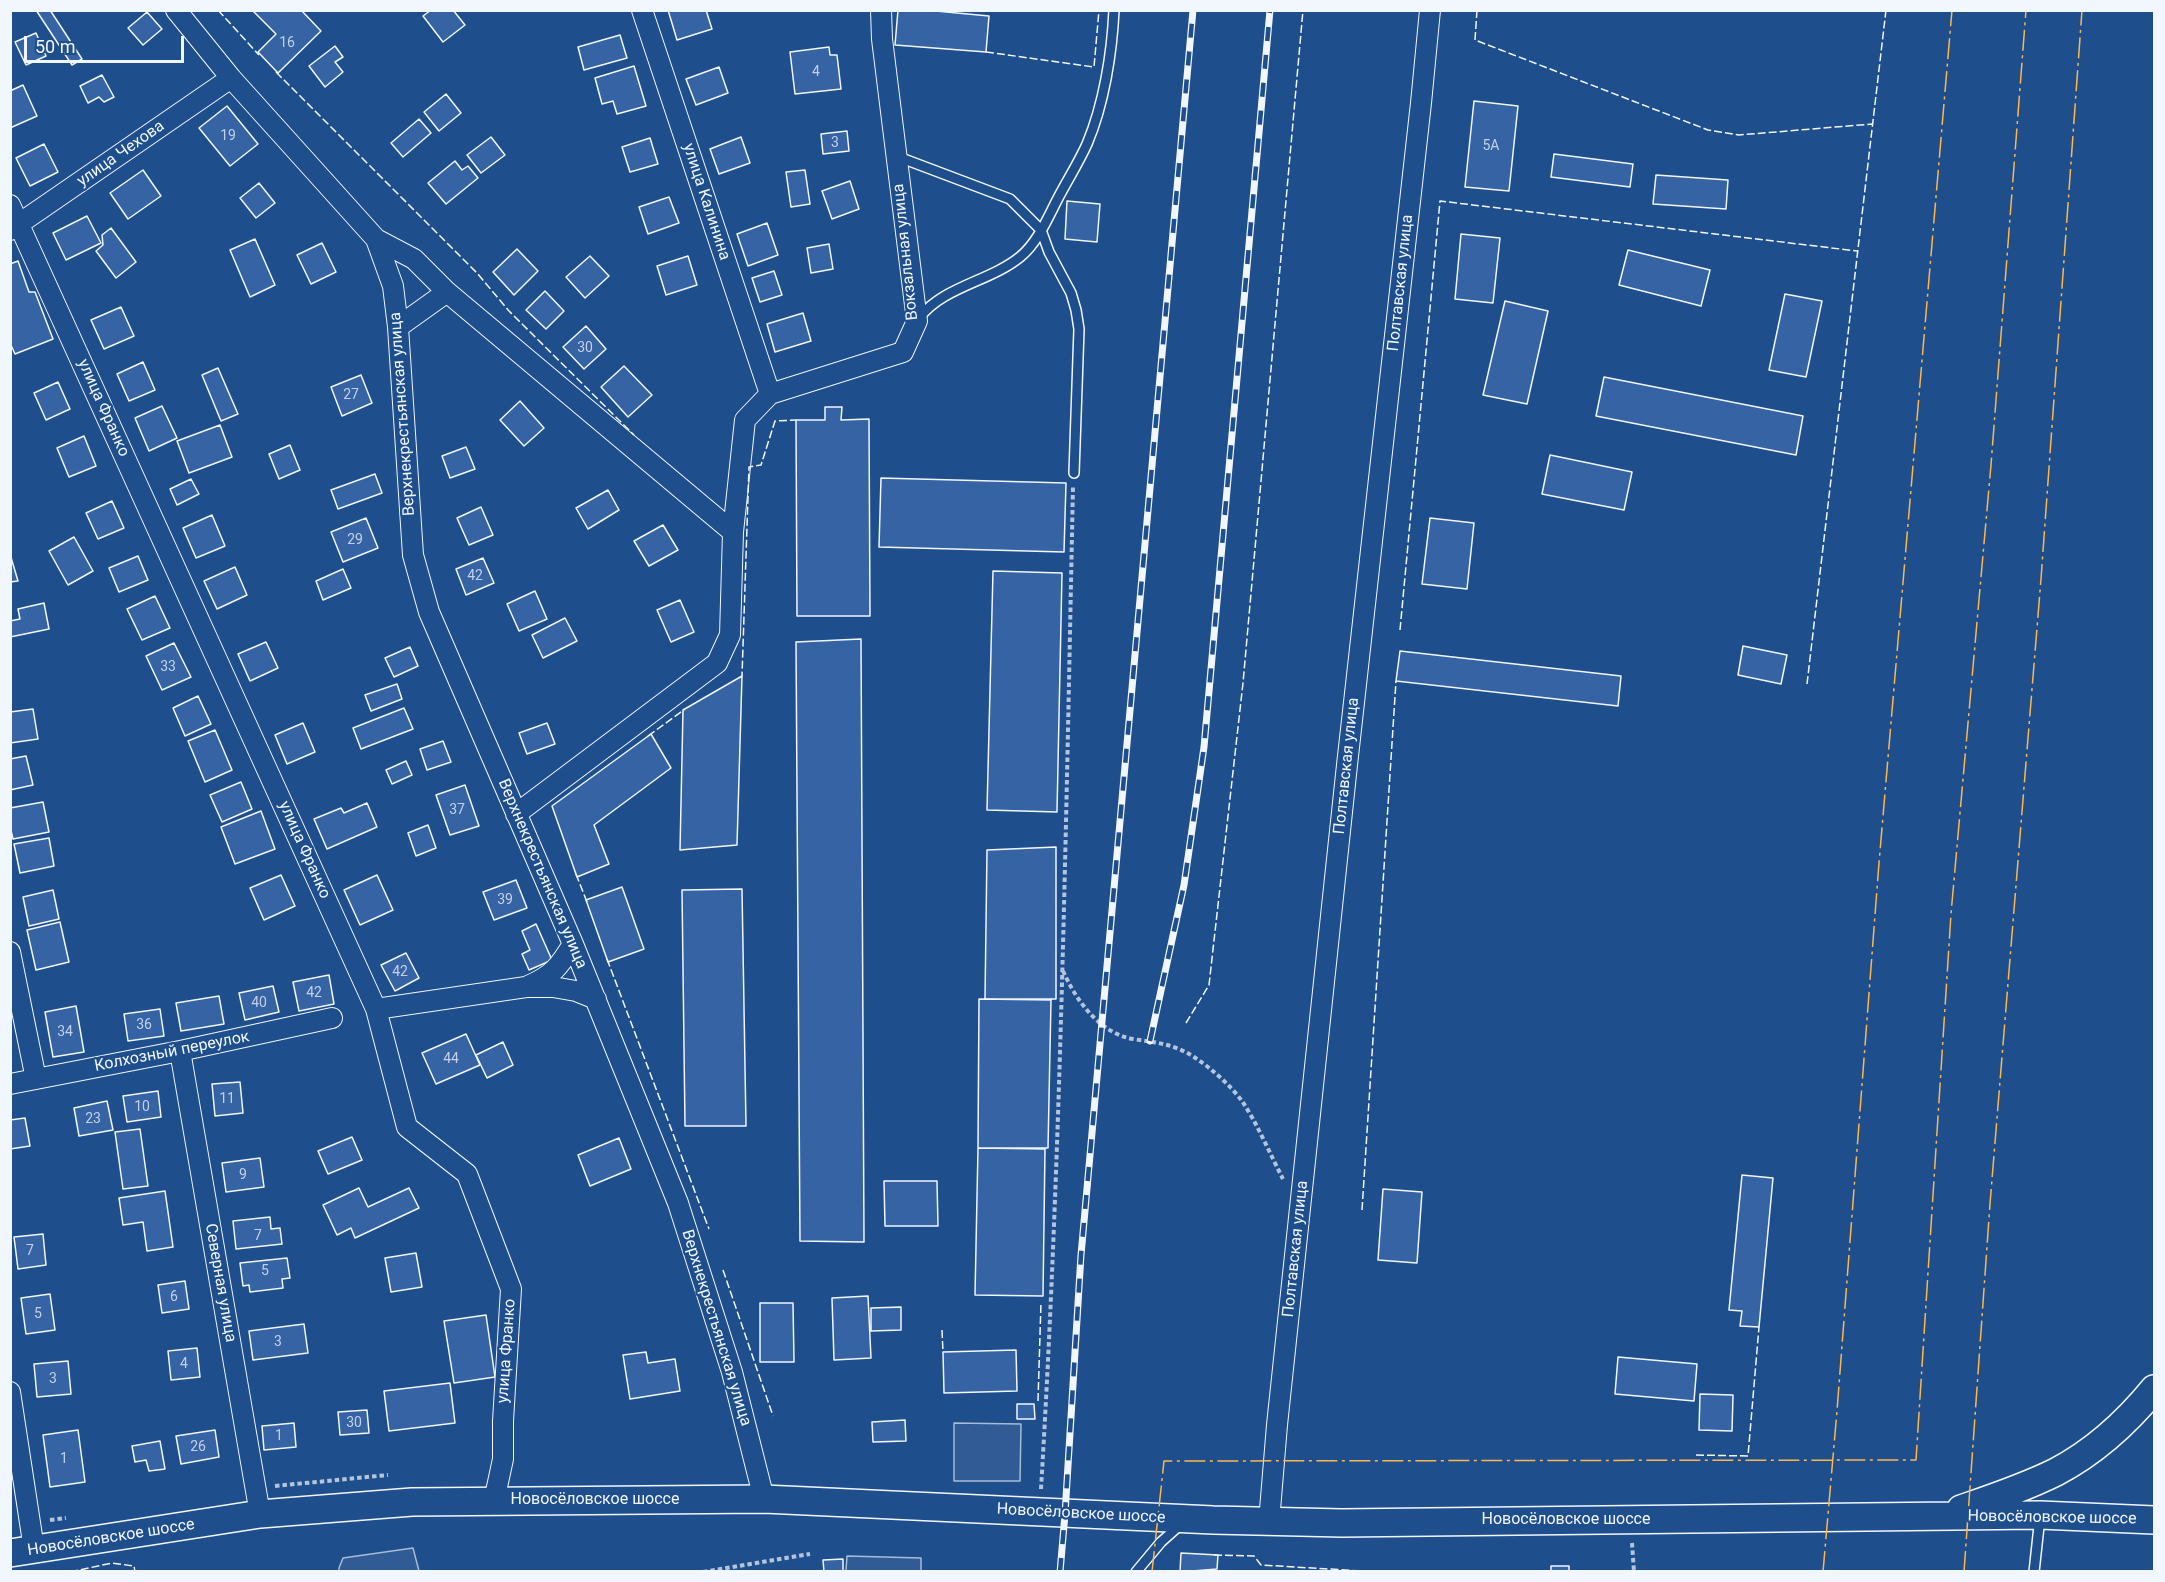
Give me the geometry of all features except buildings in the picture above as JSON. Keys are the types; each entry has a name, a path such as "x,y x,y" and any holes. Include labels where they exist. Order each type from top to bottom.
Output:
{"main road":[{"path":"1943,1516 2056,1472 2093,1448 2135,1413 2154,1389"},
{"name":"Новосёловское шоссе","path":"22,1551 260,1514 412,1502 764,1499 1186,1519 1342,1523 2040,1515 2154,1520"}],"street":[{"name":"Верхнекрестьянская улица","path":"176,10 231,78 376,239 414,259 447,292 733,532"},
{"name":"улица Калинина","path":"642,10 770,394"},
{"name":"Вокзальная улица","path":"770,394 903,352 917,321 882,39 881,10"},
{"name":"Полтавская улица","path":"1269,1522 1300,1211 1430,10"},
{"name":"улица Чехова","path":"15,227 231,78"},
{"name":"улица Франко","path":"10,206 15,227 376,1009 407,1127 466,1174 511,1289 503,1459 494,1501"},
{"name":"Верхнекрестьянская улица","path":"376,239 393,286 398,327 413,555 429,612 573,944 678,1203 732,1372 764,1499"},
{"path":"398,327 447,292"},
{"path":"516,814 717,663 730,635 733,532 745,420 770,394"},
{"path":"526,987 548,977 561,963 573,944"},
{"path":"10,952 36,1078"},
{"path":"376,1009 526,987 553,987 576,991 596,999"},
{"name":"Колхозный переулок","path":"10,1084 180,1051 332,1018"},
{"name":"Северная улица","path":"180,1051 260,1514"},
{"path":"10,1392 22,1551"}],"lane":[{"path":"917,321 927,309 942,298 1001,270 1022,256 1041,230 1087,144 1102,102 1114,10"},
{"path":"896,156 1010,199 1041,230 1077,310 1074,473"},
{"path":"2034,1572 2040,1515"},
{"path":"1136,1572 1161,1542 1186,1519"}],"path":[{"path":"1039,1512 1052,1301 1063,969 1074,473"},
{"path":"1063,969 1070,986 1102,1026 1117,1035 1165,1043 1194,1057 1230,1086 1242,1101 1300,1211"},
{"path":"1632,1537 1634,1572"},
{"path":"703,1572 810,1554"}],"shaded area":[{"path":"954,1423 1021,1424 1020,1481 954,1481"},
{"path":"413,1548 419,1571 339,1571 343,1558"},
{"path":"847,1556 921,1558 921,1571 846,1571"}],"railway":[{"path":"1060,1572 1081,1255 1193,10"},
{"path":"1150,1041 1184,885 1204,747 1270,10"}],"fence":[{"path":"218,10 259,55"},
{"path":"986,52 1094,67 1099,10"},
{"path":"1186,1023 1209,985 1243,683 1303,10"},
{"path":"1477,10 1475,40 1708,130 1739,135 1872,124"},
{"path":"1807,684 1886,10"},
{"path":"276,72 477,273 509,311 634,435"},
{"path":"1400,630 1440,201 1857,251"},
{"path":"739,678 742,676 749,467 761,465 775,421 796,420"},
{"path":"1362,1210 1396,681"},
{"path":"648,736 685,709"},
{"path":"576,874 587,902"},
{"path":"607,959 709,1229"},
{"path":"723,1270 773,1416"},
{"path":"1038,1401 1041,1302"},
{"path":"1696,1455 1748,1456 1759,1327"},
{"path":"942,1330 943,1352"},
{"path":"1214,1555 1254,1556 1261,1565 1379,1572"},
{"path":"70,1572 112,1563 134,1566 135,1572"}],"power":[{"path":"1823,1572 1879,863 1952,10"},
{"path":"1152,1572 1164,1461 1916,1460 1951,914 1991,465 2026,10"},
{"path":"1964,1572 1990,1204 2041,579 2082,10"}]}
